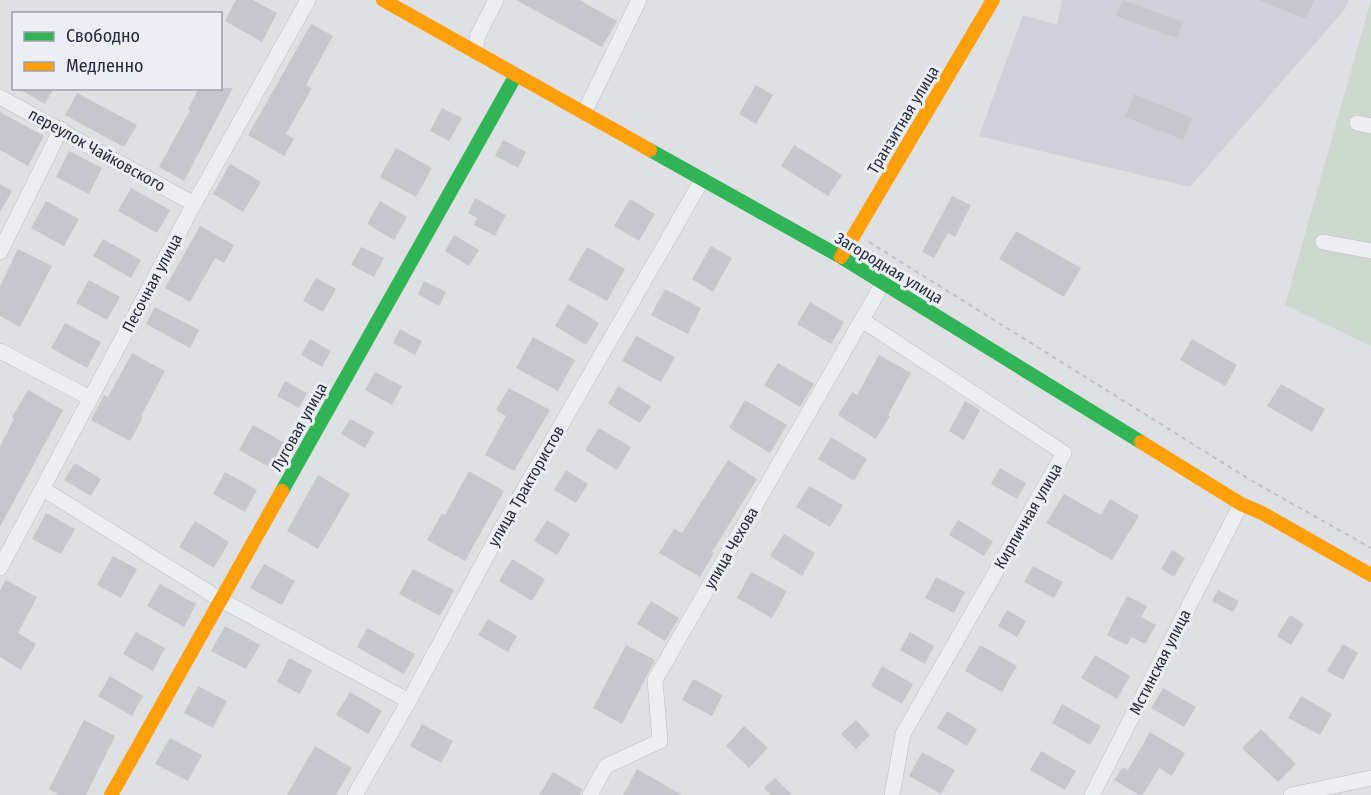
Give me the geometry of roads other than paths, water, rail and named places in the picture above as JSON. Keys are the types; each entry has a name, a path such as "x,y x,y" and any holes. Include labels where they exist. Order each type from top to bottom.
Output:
{"street":[{"name":"Песочная улица","path":"0,568 194,204 308,0"},
{"name":"Загородная улица","path":"383,0 840,257 1241,504 1262,513 1371,575"},
{"path":"475,51 478,35 496,0"},
{"path":"584,113 639,0"},
{"name":"Транзитная улица","path":"840,257 993,0"},
{"name":"Луговая улица","path":"111,795 516,75"},
{"name":"переулок Чайковского","path":"0,97 194,204"},
{"path":"0,252 61,129"},
{"name":"улица Трактористов","path":"355,795 409,701 499,533 702,180"},
{"path":"1323,242 1371,251"},
{"name":"улица Чехова","path":"590,795 606,765 660,741 655,680 882,283"},
{"name":"Кирпичная улица","path":"862,320 1064,453 903,734 892,795"},
{"path":"0,351 90,398"},
{"path":"43,489 221,600 409,701"},
{"name":"Мстинская улица","path":"1092,795 1241,504"},
{"path":"1290,795 1334,790 1371,778"}]}
